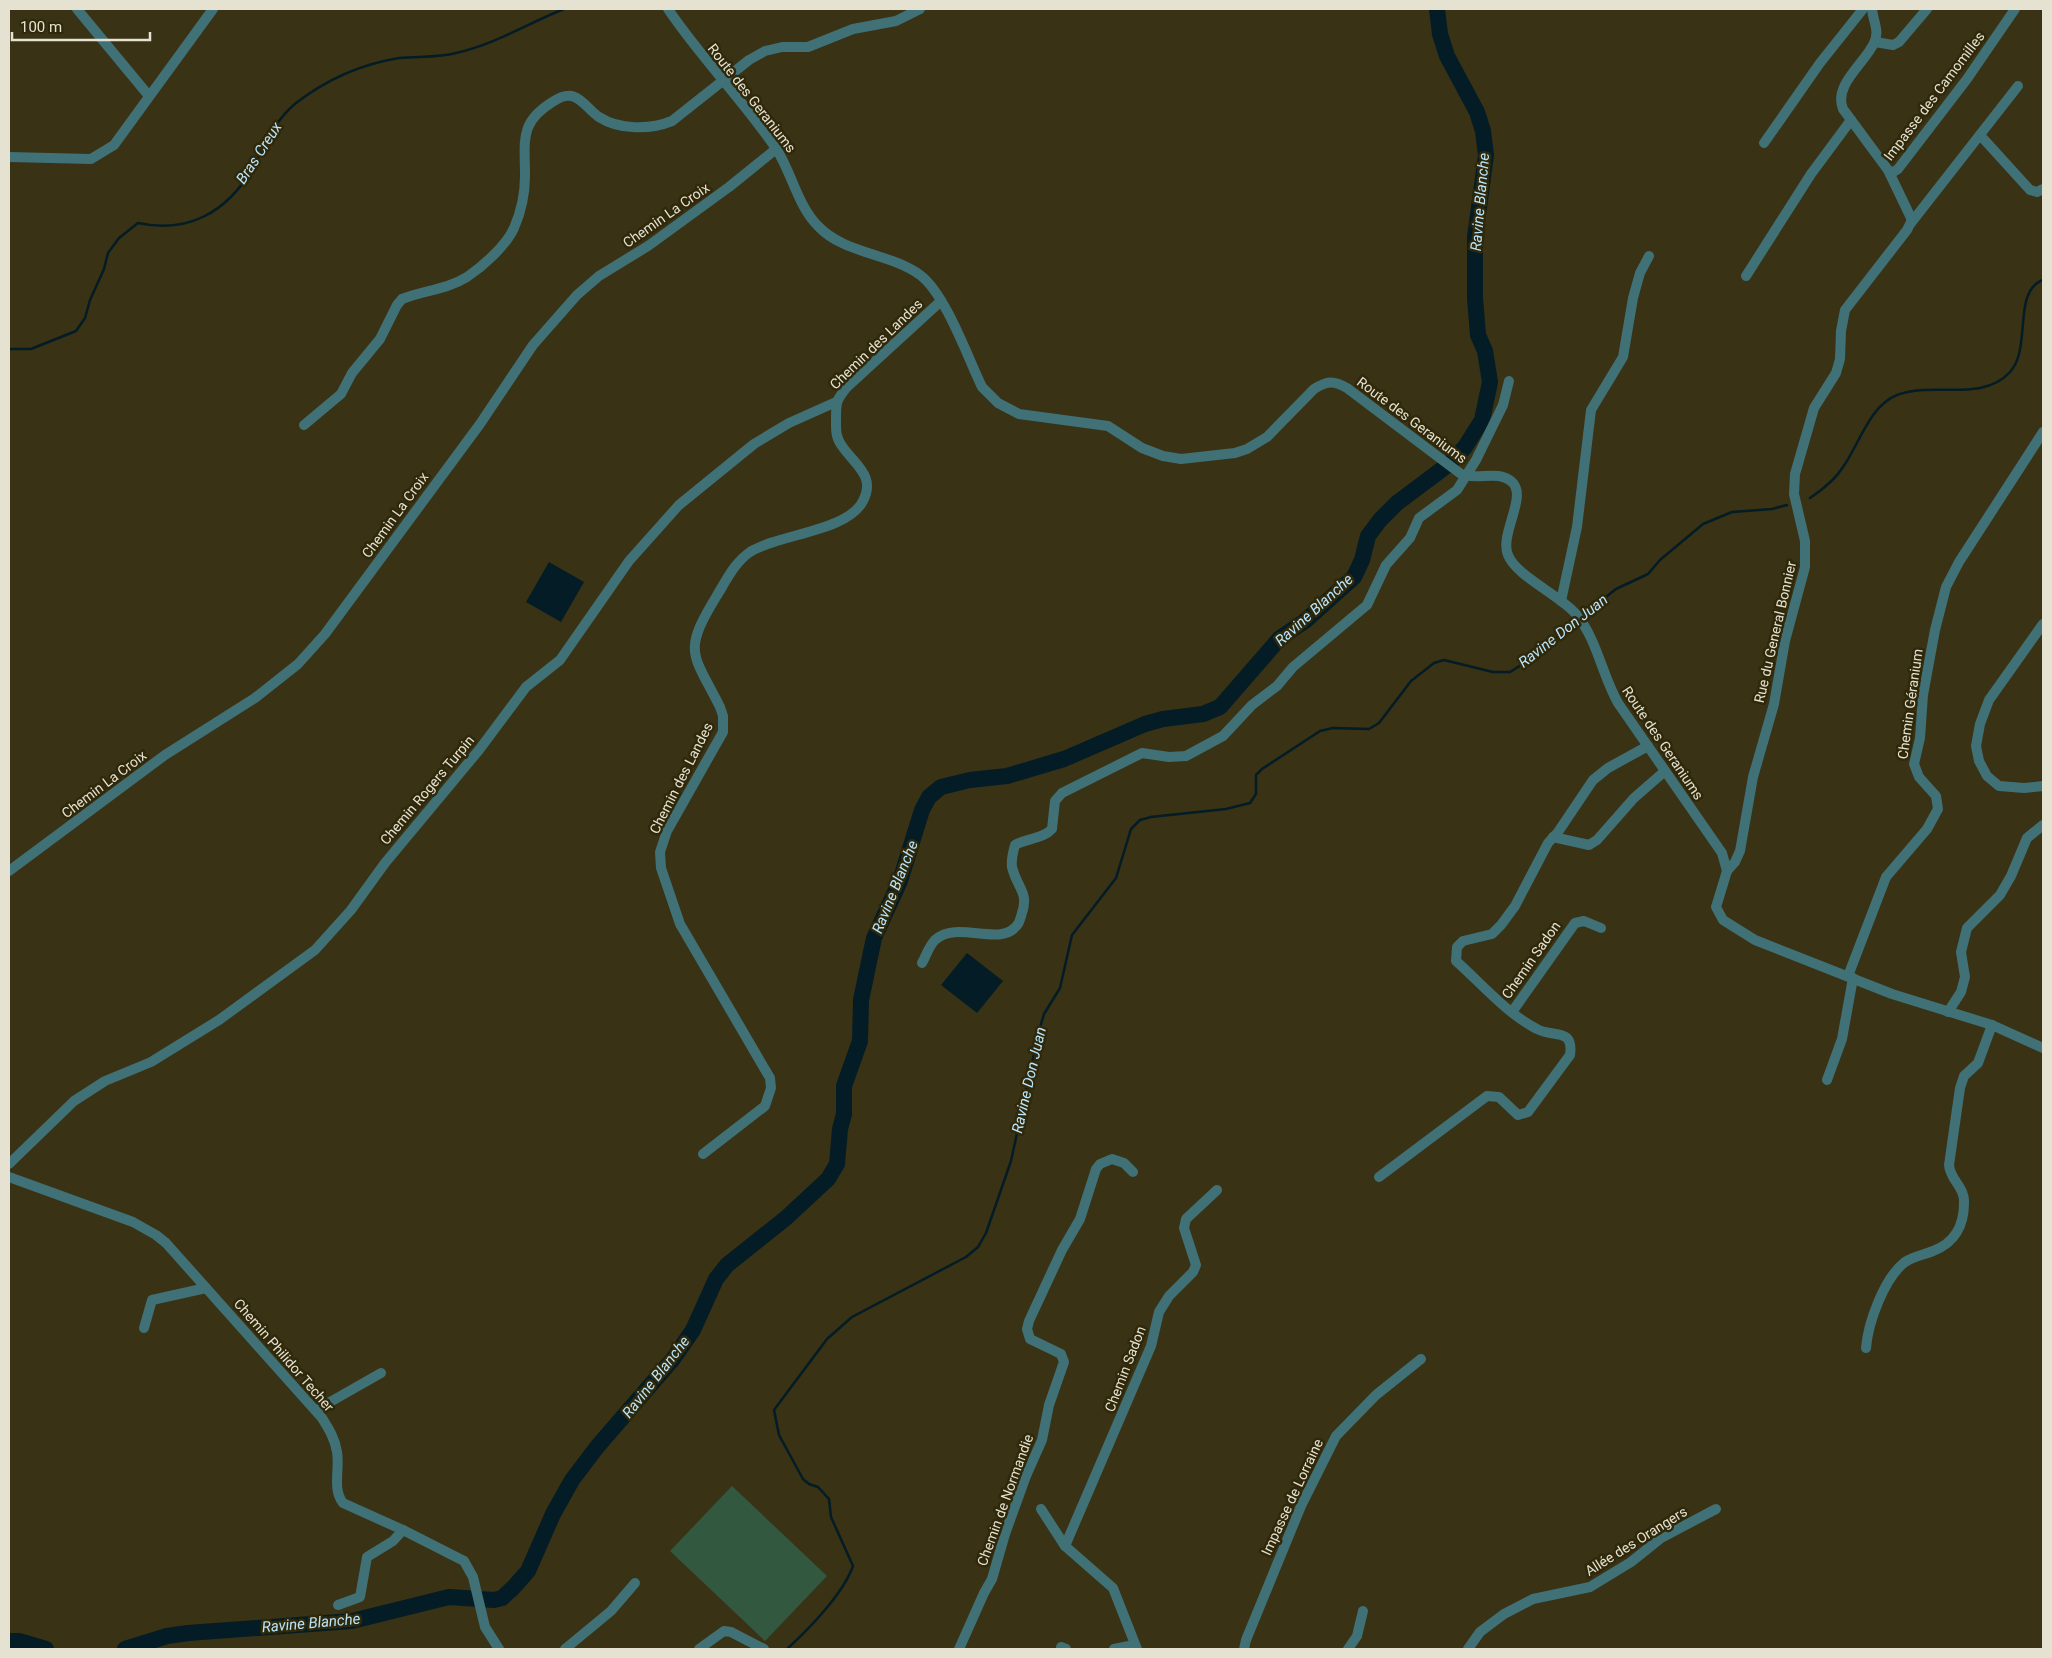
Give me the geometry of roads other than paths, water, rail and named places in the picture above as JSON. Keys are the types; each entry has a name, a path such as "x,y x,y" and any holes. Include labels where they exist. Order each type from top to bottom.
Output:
{"street":[{"path":"77,9 149,96"},
{"path":"9,157 91,159 114,145 213,9"},
{"name":"Route des Geraniums","path":"668,9 687,37 776,149 808,212 818,227 840,241 911,270 928,283 941,301 982,387 998,403 1019,414 1108,426 1147,450 1181,459 1235,453 1247,449 1267,437 1314,389 1323,383 1334,381 1465,476 1499,476 1515,485 1517,499 1508,531 1506,550 1508,556 1517,567 1575,613 1586,628 1606,682 1618,703 1722,853 1727,871"},
{"path":"304,425 341,394 352,373 380,339 402,299 452,286 468,276 505,242 513,229 523,195 524,137 532,118 555,100 569,97 584,101 597,116 608,122 651,128 660,126 672,121 749,60 765,51 782,46 808,47 853,28 896,21 920,9"},
{"path":"1764,143 1820,63 1863,9"},
{"path":"1872,9 1877,29 1875,42 1840,96 1843,110 1890,174 1912,215 1911,224"},
{"path":"1875,42 1893,45 1899,42 1928,9"},
{"name":"Impasse des Camomilles","path":"1890,174 1898,169 1967,79 2015,9"},
{"name":"Rue du General Bonnier","path":"1727,871 1735,862 1740,851 1752,778 1774,704 1785,640 1805,567 1805,541 1794,494 1794,479 1814,408 1833,377 1840,360 1844,310 2018,86"},
{"path":"1746,276 1811,174 1851,120"},
{"path":"1980,135 2030,190 2038,192 2043,189"},
{"name":"Chemin La Croix","path":"9,871 165,755 255,698 298,664 325,634 480,424 533,345 577,295 599,276 648,246 722,192 776,149"},
{"path":"1561,601 1577,527 1591,410 1623,357 1633,298 1640,273 1649,256"},
{"name":"Chemin des Landes","path":"703,1154 765,1106 771,1088 770,1078 680,924 660,868 660,852 667,831 723,732 723,716 694,654 694,641 700,625 733,570 746,556 766,545 825,527 847,516 862,504 867,482 859,464 841,446 835,432 836,402 847,387 941,301"},
{"path":"922,963 934,941 945,934 960,931 999,935 1008,932 1018,924 1026,901 1024,891 1019,887 1012,866 1015,845 1025,839 1047,835 1052,829 1055,801 1062,793 1142,753 1169,757 1186,756 1223,736 1252,705 1277,686 1293,667 1366,605 1386,565 1410,538 1419,518 1457,490 1476,460 1503,406 1509,381"},
{"name":"Chemin Rogers Turpin","path":"9,1164 74,1101 105,1081 151,1062 219,1020 315,950 352,910 385,863 479,750 526,687 560,660 629,561 680,504 754,444 789,423 836,402"},
{"name":"Chemin Géranium","path":"1827,1080 1842,1039 1850,977 1886,877 1927,829 1938,809 1936,796 1919,778 1914,764 1920,738 1923,695 1935,630 1946,587 1959,562 2043,432"},
{"path":"2043,624 1989,700 1980,724 1976,746 1983,769 1999,786 2024,788 2043,786"},
{"name":"Chemin Sadon","path":"1379,1177 1487,1096 1499,1098 1518,1115 1528,1112 1570,1055 1572,1045 1568,1038 1560,1034 1538,1030 1512,1012 1456,961 1456,947 1463,941 1492,934 1501,926 1515,906 1548,842 1593,780 1608,768 1648,746"},
{"path":"1553,837 1589,845 1597,840 1634,798 1665,772"},
{"path":"1948,1012 1961,992 1965,977 1961,952 1967,928 2000,895 2012,876 2026,838 2043,825"},
{"path":"1727,871 1716,907 1723,920 1744,935 1892,994 1992,1025 2043,1048"},
{"name":"Chemin Sadon","path":"1512,1012 1575,923 1584,921 1601,928"},
{"path":"1866,1348 1872,1315 1900,1267 1912,1258 1933,1251 1948,1243 1959,1228 1964,1198 1958,1184 1951,1175 1949,1165 1961,1084 1964,1076 1978,1063 1992,1025"},
{"name":"Chemin de Normandie","path":"960,1649 984,1592 992,1579 1008,1526 1042,1440 1049,1405 1064,1362 1061,1354 1030,1339 1027,1329 1029,1321 1062,1250 1080,1219 1096,1169 1100,1164 1112,1159 1124,1163 1133,1172"},
{"name":"Chemin Philidor Techer","path":"9,1177 133,1222 166,1243 316,1410 330,1430 335,1442 338,1493 341,1500 355,1510 403,1530 464,1561 473,1577 485,1628 499,1649"},
{"name":"Chemin Sadon","path":"1065,1546 1151,1346 1159,1312 1168,1296 1193,1272 1196,1265 1184,1228 1186,1219 1217,1190"},
{"path":"144,1328 152,1300 206,1288"},
{"name":"Impasse de Lorraine","path":"1244,1649 1301,1506 1336,1436 1376,1395 1420,1359"},
{"path":"316,1410 381,1373"},
{"path":"1040,1509 1065,1546 1113,1588 1135,1647 1114,1649"},
{"name":"Allée des Orangers","path":"1468,1649 1480,1632 1504,1614 1533,1599 1590,1587 1630,1562 1661,1538 1716,1509"},
{"path":"338,1605 360,1597 367,1557 393,1541 403,1530"},
{"path":"566,1649 611,1611 635,1583"},
{"path":"1348,1649 1357,1636 1363,1611"},
{"path":"699,1649 724,1631 732,1632 764,1649"}],"water":[{"path":"549,562 584,582 561,622 526,602"},
{"path":"967,953 1003,981 977,1013 941,985"}],"waterway":[{"name":"Bras Creux","path":"9,349 31,349 76,331 85,318 90,300 104,269 108,253 119,238 138,223 156,226 173,225 189,222 218,208 242,184 271,134 288,110 320,87 345,74 372,64 399,58 442,56 471,49 499,39 564,9"},
{"name":"Ravine Blanche","path":"125,1649 167,1636 188,1633 352,1621 449,1597 494,1600 502,1598 528,1571 553,1514 572,1480 597,1447 673,1359 693,1330 716,1279 727,1265 786,1218 828,1179 837,1164 840,1129 844,1114 844,1086 860,1041 861,1000 874,938 900,881 922,810 929,797 941,787 970,780 1007,776 1064,759 1145,724 1163,719 1203,714 1220,707 1280,638 1305,621 1354,577 1362,560 1368,536 1380,520 1397,503 1449,464 1465,447 1482,420 1490,382 1485,351 1478,335 1475,298 1475,237 1486,155 1483,131 1477,112 1447,56 1440,34 1437,9"},
{"name":"Ravine Don Juan","path":"1810,498 1840,472 1872,417 1887,400 1911,391 1985,387 1999,381 2010,372 2016,362 2020,349 2028,296 2034,286 2043,280"},
{"name":"Ravine Don Juan","path":"1582,616 1616,589 1648,574 1660,560 1703,524 1732,512 1772,509 1787,505"},
{"name":"Ravine Don Juan","path":"787,1649 834,1599 853,1566 831,1517 829,1499 818,1487 809,1484 803,1479 779,1435 774,1410 827,1339 852,1317 966,1257 978,1247 986,1233 1011,1161 1039,1031 1044,1014 1060,988 1072,935 1116,878 1131,829 1140,820 1151,817 1226,809 1250,803 1256,794 1256,775 1262,769 1320,731 1333,728 1369,729 1379,723 1411,681 1434,663 1444,660 1493,672 1510,672 1534,657 1578,619"},
{"name":"Ravine Blanche","path":"9,1641 19,1641 46,1649"}]}
